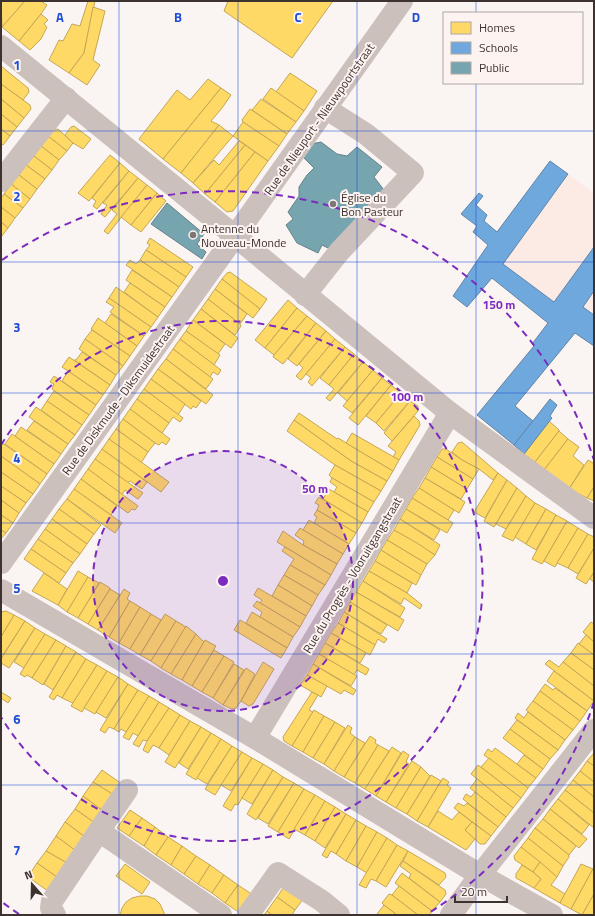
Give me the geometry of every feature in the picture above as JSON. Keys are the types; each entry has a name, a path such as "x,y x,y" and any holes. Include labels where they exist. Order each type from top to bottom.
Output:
{"street":[{"name":"Rue de Nieuport - Nieuwpoortstraat","path":"235,236 402,1"},
{"path":"1,46 450,413 594,518"},
{"path":"1,181 66,98"},
{"path":"305,295 339,252 413,173 366,134 326,108"},
{"name":"Rue de Diskmude - Diksmuidestraat","path":"1,563 235,236"},
{"name":"Rue du Progrès - Vooruitgangstraat","path":"254,738 450,413"},
{"path":"1,590 254,738 480,875 552,915"},
{"path":"451,915 480,875 594,730"},
{"path":"55,915 51,908 52,901 127,790"},
{"path":"99,831 221,915"},
{"path":"248,915 278,873 322,901 339,915"}],"shaded area":[{"path":"550,161 594,193 594,346 575,333 515,405 533,421 514,445 477,415 533,346 532,344 547,323 491,278 467,307 453,296 488,245 473,232 477,226 461,214 479,193 483,196 476,205 487,215 484,221 497,232"}],"building: Homes":[{"path":"25,1 2,27 1,2"},
{"path":"25,1 41,1 47,5 19,41 2,27"},
{"path":"88,1 95,1 84,53 69,73 49,60 59,40 63,41 72,24 80,26"},
{"path":"228,1 333,1 292,58 224,11"},
{"path":"93,7 105,11 93,60 100,65 87,85 69,73 84,53"},
{"path":"41,14 48,20 44,24 47,27 41,39 30,50 19,41"},
{"path":"1,66 28,88 29,92 23,100 1,84"},
{"path":"290,73 317,91 304,111 276,92"},
{"path":"208,79 221,88 163,159 139,139 177,90 190,100"},
{"path":"1,84 30,105 31,109 24,118 1,99"},
{"path":"221,88 231,95 211,121 219,125 181,173 163,159"},
{"path":"271,88 304,111 296,122 263,99"},
{"path":"1,99 24,118 17,127 1,114"},
{"path":"261,99 296,122 287,134 252,110"},
{"path":"250,109 287,134 279,146 243,122 242,120"},
{"path":"1,114 17,127 10,136 1,129"},
{"path":"243,122 279,146 268,161 233,136"},
{"path":"219,125 233,136 193,183 181,173"},
{"path":"74,126 91,139 83,149 73,143 65,135 71,127"},
{"path":"1,129 10,136 3,145 1,144"},
{"path":"58,129 73,143 67,151 48,136 54,130"},
{"path":"48,136 67,151 59,160 41,146"},
{"path":"239,141 245,145 205,194 193,183 214,160 219,165"},
{"path":"245,145 255,152 215,202 205,194"},
{"path":"41,146 59,160 52,170 34,156"},
{"path":"255,152 268,161 233,211 227,212 215,202"},
{"path":"110,155 120,163 89,201 78,193"},
{"path":"34,156 52,170 45,179 26,165"},
{"path":"120,163 129,171 97,209 93,206 96,201 92,198"},
{"path":"26,165 45,179 37,189 19,175"},
{"path":"129,171 138,178 105,217 101,214 107,205 103,203"},
{"path":"19,175 37,189 30,199 11,184"},
{"path":"138,178 147,185 108,234 104,231 117,214 112,210"},
{"path":"11,184 30,199 23,208 4,194"},
{"path":"147,185 157,193 131,225 121,217"},
{"path":"157,193 166,201 141,232 131,225"},
{"path":"4,194 23,208 15,218 1,207 1,198"},
{"path":"1,207 15,218 8,228 1,222"},
{"path":"1,222 8,228 1,237"},
{"path":"150,238 193,267 186,277 146,250 150,245 147,243"},
{"path":"146,250 186,277 179,287 140,260"},
{"path":"130,260 136,264 140,260 179,287 172,297 126,265"},
{"path":"132,270 172,297 165,307 126,280"},
{"path":"230,272 267,299 260,309 222,279 227,273"},
{"path":"222,279 260,309 253,318 215,289"},
{"path":"130,283 165,307 158,317 124,292"},
{"path":"116,287 158,317 151,327 109,298"},
{"path":"215,289 247,314 240,324 208,299"},
{"path":"109,298 151,327 144,336 110,312 114,307 106,302"},
{"path":"208,299 240,324 241,326 235,335 201,309"},
{"path":"288,300 297,308 265,348 255,340"},
{"path":"297,308 307,316 274,355 265,348"},
{"path":"201,309 238,338 231,348 193,320"},
{"path":"111,314 144,336 137,346 105,323"},
{"path":"307,316 316,323 283,364 273,357 274,355"},
{"path":"98,318 137,346 130,356 91,329"},
{"path":"193,320 225,344 218,354 186,331"},
{"path":"316,323 326,331 297,366 288,359"},
{"path":"92,330 130,356 123,366 85,339"},
{"path":"186,331 220,355 214,365 180,339"},
{"path":"326,331 335,339 301,380 296,376 303,368 299,364"},
{"path":"85,339 123,366 116,375 79,349"},
{"path":"180,339 221,370 218,375 213,372 210,377 173,349"},
{"path":"335,339 345,347 312,386 308,382 311,378 306,374"},
{"path":"345,347 354,354 329,385 320,378"},
{"path":"173,349 213,379 206,389 166,359"},
{"path":"82,352 116,375 110,385 74,360 76,360"},
{"path":"354,354 363,362 330,401 326,398 334,389 329,385"},
{"path":"69,357 110,385 103,395 62,367"},
{"path":"166,359 213,395 206,404 158,369"},
{"path":"363,362 373,370 347,401 338,393"},
{"path":"158,369 201,401 196,408 193,406 191,409 151,379"},
{"path":"373,370 382,378 352,413 343,406"},
{"path":"68,371 103,395 96,405 62,381"},
{"path":"54,376 96,405 89,415 52,389 54,384 50,382"},
{"path":"382,378 391,385 358,425 349,418"},
{"path":"151,379 185,404 178,415 144,389"},
{"path":"391,385 401,393 376,423 366,416"},
{"path":"144,389 183,418 180,422 173,417 169,423 137,399"},
{"path":"54,391 89,415 82,425 47,401"},
{"path":"401,393 410,401 384,431 376,423"},
{"path":"137,399 169,423 162,433 130,409"},
{"path":"47,401 82,425 75,435 41,410"},
{"path":"410,401 418,406 418,411 392,441 384,433"},
{"path":"36,407 75,435 68,444 29,417"},
{"path":"130,409 170,439 166,445 162,442 159,445 155,443 123,419"},
{"path":"299,413 337,439 338,438 393,471 387,481 351,461 294,420"},
{"path":"414,416 419,421 420,425 399,460 393,457 396,452 388,446"},
{"path":"123,419 155,443 148,452 116,429"},
{"path":"294,420 351,461 387,481 381,491 335,465 287,431"},
{"path":"34,421 68,444 61,454 27,430"},
{"path":"549,421 559,431 535,462 524,454"},
{"path":"21,427 61,454 54,464 15,436"},
{"path":"116,429 148,452 141,463 109,439"},
{"path":"559,431 568,439 544,470 535,462"},
{"path":"352,433 399,460 393,471 346,443"},
{"path":"12,434 54,464 47,474 5,444"},
{"path":"109,439 169,482 161,492 102,449"},
{"path":"568,439 579,447 573,456 584,465 569,489 544,470"},
{"path":"1,442 47,474 40,484 1,456"},
{"path":"462,442 498,473 493,480 452,452 458,443"},
{"path":"102,449 147,482 142,489 130,481 127,483 95,459"},
{"path":"442,449 446,449 479,469 473,479 437,457"},
{"path":"1,456 40,484 33,494 1,472"},
{"path":"437,457 473,479 467,489 431,467"},
{"path":"95,459 143,493 138,499 125,490 122,495 88,469"},
{"path":"588,460 593,463 594,462 594,487 587,498 569,489"},
{"path":"335,465 381,491 374,502 332,478 329,475"},
{"path":"431,467 467,489 461,499 425,478"},
{"path":"88,469 138,506 135,510 132,509 128,513 81,479"},
{"path":"1,472 33,494 26,503 1,486"},
{"path":"498,473 507,480 485,518 474,512"},
{"path":"332,478 374,502 368,512 334,492 337,487 330,482"},
{"path":"425,478 465,502 459,513 419,488"},
{"path":"81,479 117,506 111,515 74,489"},
{"path":"507,480 517,488 494,527 484,521"},
{"path":"1,486 26,503 19,513 1,500"},
{"path":"594,487 594,501 587,498"},
{"path":"419,488 454,510 448,520 412,498"},
{"path":"517,488 526,496 506,529 496,524"},
{"path":"74,489 122,523 115,533 67,499"},
{"path":"329,489 368,512 362,523 323,499"},
{"path":"526,496 535,503 513,541 502,536"},
{"path":"319,497 362,523 356,533 317,510 319,505 315,503"},
{"path":"412,498 453,523 447,533 406,509"},
{"path":"67,499 101,525 94,534 59,509"},
{"path":"1,500 19,513 13,523 1,515"},
{"path":"535,503 546,509 526,544 515,537"},
{"path":"59,509 94,534 87,544 52,519"},
{"path":"406,509 440,530 434,540 400,519"},
{"path":"546,509 556,515 536,550 526,544"},
{"path":"317,510 356,533 349,544 314,523 317,517 314,515"},
{"path":"1,515 13,523 6,533 1,530"},
{"path":"556,515 567,521 542,564 532,559"},
{"path":"52,519 87,544 80,554 45,529"},
{"path":"400,519 440,545 435,555 394,530"},
{"path":"309,520 349,544 343,554 303,530"},
{"path":"567,521 578,528 555,567 544,561"},
{"path":"300,528 343,554 337,564 303,545 304,541 295,535"},
{"path":"578,528 588,534 568,568 557,563"},
{"path":"45,529 80,554 73,563 38,539"},
{"path":"1,530 6,533 1,539"},
{"path":"394,530 435,555 427,564 387,540"},
{"path":"283,531 303,545 337,564 331,575 277,542"},
{"path":"588,534 594,537 594,548 578,574 568,568"},
{"path":"38,539 73,563 66,573 31,549"},
{"path":"387,540 427,564 421,575 381,550"},
{"path":"285,547 331,575 325,585 290,565 294,559 282,551"},
{"path":"594,548 594,572 586,584 576,578"},
{"path":"31,549 66,573 59,583 24,559"},
{"path":"381,550 421,575 416,585 375,561"},
{"path":"375,561 412,583 407,593 369,571"},
{"path":"290,565 325,585 318,595 284,575"},
{"path":"78,571 88,577 67,612 58,605"},
{"path":"369,571 407,593 422,605 420,609 404,598 401,604 363,581"},
{"path":"594,572 594,582 590,579"},
{"path":"44,573 67,589 58,605 32,591"},
{"path":"284,575 318,595 312,606 278,585"},
{"path":"88,577 99,583 78,618 67,612"},
{"path":"363,581 405,608 400,617 356,592"},
{"path":"100,582 110,589 88,624 78,618"},
{"path":"278,585 312,606 306,616 272,596"},
{"path":"258,588 306,616 300,627 260,603 262,600 254,595"},
{"path":"110,589 120,595 98,630 88,624"},
{"path":"124,589 130,593 127,599 130,601 109,637 98,630"},
{"path":"356,592 404,620 398,631 350,602"},
{"path":"130,601 140,607 119,643 109,637"},
{"path":"257,601 300,627 293,637 260,617 262,612 253,606"},
{"path":"350,602 387,625 381,634 344,612"},
{"path":"140,607 151,614 130,649 119,643"},
{"path":"6,611 14,615 1,637 1,612"},
{"path":"252,612 293,637 287,648 246,623"},
{"path":"344,612 387,639 384,643 378,639 375,645 338,623"},
{"path":"151,614 161,620 140,655 130,649"},
{"path":"165,614 176,621 151,661 140,655"},
{"path":"14,615 25,621 3,655 1,654 1,637"},
{"path":"240,620 287,648 281,658 234,630"},
{"path":"25,621 35,628 9,668 1,663 1,659"},
{"path":"176,621 186,627 161,668 151,661"},
{"path":"591,622 594,624 594,642 583,632"},
{"path":"338,623 375,645 370,655 331,633"},
{"path":"186,626 196,634 171,674 161,668"},
{"path":"35,628 45,634 24,668 14,662"},
{"path":"331,633 366,653 360,663 325,643"},
{"path":"45,634 56,640 32,678 27,675 25,677 20,674"},
{"path":"196,634 204,642 182,680 171,674"},
{"path":"586,635 594,642 594,655 579,644"},
{"path":"56,640 66,646 43,685 32,678"},
{"path":"205,640 216,646 192,686 182,680"},
{"path":"325,643 369,669 366,675 357,670 354,675 319,654"},
{"path":"578,643 594,655 594,670 571,653"},
{"path":"66,646 76,652 53,690 44,684"},
{"path":"214,650 224,656 202,692 192,686"},
{"path":"76,652 86,659 62,698 57,695 54,700 49,697"},
{"path":"571,653 594,670 594,686 563,662"},
{"path":"319,654 357,676 351,686 313,664"},
{"path":"224,656 234,662 213,698 202,692"},
{"path":"86,659 97,665 73,703 62,698"},
{"path":"549,660 559,667 563,662 594,686 594,701 545,664"},
{"path":"263,662 274,669 253,704 249,706 241,701"},
{"path":"234,664 244,670 223,705 213,698"},
{"path":"313,664 356,690 353,695 344,690 341,694 307,675"},
{"path":"97,665 107,671 82,712 71,706"},
{"path":"246,668 255,674 241,701 236,708 232,709 223,705"},
{"path":"107,671 118,677 95,714 84,708"},
{"path":"554,671 594,701 587,711 547,681"},
{"path":"307,675 327,686 321,697 300,685"},
{"path":"118,677 128,684 106,718 96,712"},
{"path":"128,684 138,690 114,729 109,727 105,733 100,730"},
{"path":"545,684 553,690 555,688 587,711 580,721 540,691"},
{"path":"138,690 149,696 126,732 121,729 119,732 114,729"},
{"path":"540,691 580,721 573,730 533,701"},
{"path":"1,692 11,698 8,703 1,698"},
{"path":"312,692 318,695 309,710 313,712 292,746 284,741 283,737"},
{"path":"149,696 159,702 138,736 133,733 129,740 123,737"},
{"path":"533,701 573,730 565,740 526,710"},
{"path":"159,702 169,708 147,741 143,740 139,747 133,744"},
{"path":"169,708 180,715 159,748 153,745 148,753 143,750 147,741"},
{"path":"314,710 324,716 303,752 292,746"},
{"path":"528,712 565,740 558,750 515,718 518,713 524,718"},
{"path":"180,715 190,721 169,755 159,748"},
{"path":"324,716 335,722 313,758 303,752"},
{"path":"517,720 558,750 550,759 510,729"},
{"path":"190,721 201,727 175,768 165,762"},
{"path":"335,722 345,728 324,764 313,758"},
{"path":"348,725 352,728 350,733 355,737 334,771 324,764"},
{"path":"201,727 211,733 188,769 179,763"},
{"path":"510,729 550,759 543,769 503,738"},
{"path":"211,733 221,739 196,780 186,774"},
{"path":"370,736 376,740 375,743 378,745 355,783 344,777"},
{"path":"355,737 365,743 344,777 334,771"},
{"path":"221,739 232,746 207,784 197,778"},
{"path":"378,745 389,751 365,789 355,783"},
{"path":"232,746 242,752 215,795 205,789"},
{"path":"392,747 401,753 376,796 365,789"},
{"path":"495,748 536,778 528,788 484,755 488,749 492,752"},
{"path":"403,751 409,755 406,762 409,764 386,802 376,796"},
{"path":"242,752 252,758 231,791 221,785"},
{"path":"594,753 594,766 587,761"},
{"path":"524,755 543,769 536,778 517,764"},
{"path":"252,758 263,764 238,805 235,804 231,811 223,806"},
{"path":"489,758 528,788 521,798 481,767"},
{"path":"412,761 421,767 396,808 386,802"},
{"path":"587,761 594,766 594,782 580,771"},
{"path":"263,764 273,770 252,804 242,798"},
{"path":"478,765 521,798 513,808 471,774"},
{"path":"421,767 430,776 407,814 396,808"},
{"path":"102,770 122,784 114,795 93,782"},
{"path":"273,770 283,777 256,820 247,814"},
{"path":"580,771 594,782 594,797 573,780"},
{"path":"431,775 441,781 417,821 407,814"},
{"path":"283,777 294,783 268,824 258,818"},
{"path":"443,778 449,782 447,785 451,788 428,827 417,821"},
{"path":"477,779 513,808 506,817 470,788"},
{"path":"573,780 594,797 594,813 565,790"},
{"path":"93,782 114,795 103,811 83,796"},
{"path":"294,783 304,789 278,832 268,826"},
{"path":"304,789 315,795 289,839 278,832"},
{"path":"565,790 594,813 594,828 558,799"},
{"path":"475,792 506,817 498,827 463,799 466,794 471,797"},
{"path":"315,795 325,801 305,835 294,829"},
{"path":"83,796 103,811 95,823 75,809"},
{"path":"558,799 589,825 582,834 550,809"},
{"path":"325,801 335,807 315,841 305,835"},
{"path":"458,803 464,806 467,803 498,827 491,836 454,808"},
{"path":"335,807 346,814 325,848 315,841"},
{"path":"75,809 95,823 85,837 65,822"},
{"path":"550,809 587,839 579,848 543,819"},
{"path":"130,810 142,818 129,836 117,828"},
{"path":"438,811 452,820 459,812 472,822 465,830 475,839 466,850 428,827"},
{"path":"346,814 356,820 336,854 331,851 327,858 322,855"},
{"path":"142,818 155,827 144,846 129,836"},
{"path":"543,819 576,846 569,855 535,828"},
{"path":"356,820 366,826 346,861 336,854"},
{"path":"65,822 85,837 76,851 56,836"},
{"path":"472,822 491,836 485,844 480,844 465,830"},
{"path":"366,826 377,832 357,867 346,861"},
{"path":"155,827 168,837 156,855 144,846"},
{"path":"535,828 569,855 563,866 528,838"},
{"path":"377,832 387,838 367,873 357,867"},
{"path":"56,836 76,851 67,863 46,851"},
{"path":"168,837 182,846 171,865 156,855"},
{"path":"387,838 397,845 376,881 371,879 366,888 359,885"},
{"path":"528,838 563,866 557,877 521,847"},
{"path":"397,845 408,851 386,887 376,881"},
{"path":"182,846 196,856 184,874 171,865"},
{"path":"521,847 540,862 533,872 515,860 514,856"},
{"path":"46,851 67,863 57,877 37,863"},
{"path":"408,851 445,873 446,877 439,885 403,861"},
{"path":"196,856 210,865 198,884 184,874"},
{"path":"403,861 445,890 446,894 440,902 409,878 411,874 400,866"},
{"path":"540,862 557,877 551,885 565,894 560,903 534,888 541,879 533,872"},
{"path":"37,863 57,877 48,891 28,877"},
{"path":"125,864 150,882 142,894 116,876"},
{"path":"581,864 593,869 571,909 560,903"},
{"path":"210,865 224,875 212,893 198,884"},
{"path":"522,865 541,879 534,888 516,878 516,874"},
{"path":"594,867 594,894 582,915 571,909"},
{"path":"402,873 440,902 432,911 395,883"},
{"path":"224,875 238,885 225,903 212,893"},
{"path":"238,885 253,895 240,913 225,903"},
{"path":"285,885 304,898 295,910 277,897"},
{"path":"399,886 432,911 429,915 418,915 392,895"},
{"path":"389,894 418,915 397,915 382,903"},
{"path":"594,894 594,915 582,915"},
{"path":"147,896 155,899 160,904 165,915 120,915 126,902 132,898"},
{"path":"277,897 295,910 292,915 272,915 267,911"},
{"path":"384,905 397,915 377,914"},
{"path":"267,911 272,915 264,915"}],"building: Schools":[{"path":"550,161 568,174 503,264 554,302 594,247 594,291 583,307 594,315 594,346 575,333 515,406 533,421 514,445 477,415 534,346 532,344 548,323 492,278 467,307 453,296 488,245 473,232 477,226 461,214 479,193 483,196 476,205 487,215 484,221 497,232"},
{"path":"550,399 557,405 550,416 552,418 524,454 514,445"}],"building: Public":[{"name":"Église du Bon Pasteur","path":"321,142 337,154 347,156 357,147 382,167 374,177 384,190 332,250 322,245 318,253 297,243 286,225 293,219 288,212 299,196 299,187 314,168 302,156 311,144"},
{"path":"167,203 204,234 197,244 206,252 202,259 151,224"}],"place":[{"name":"Église du Bon Pasteur","path":"333,204"},
{"name":"Antenne du Nouveau-Monde","path":"193,235"}]}
